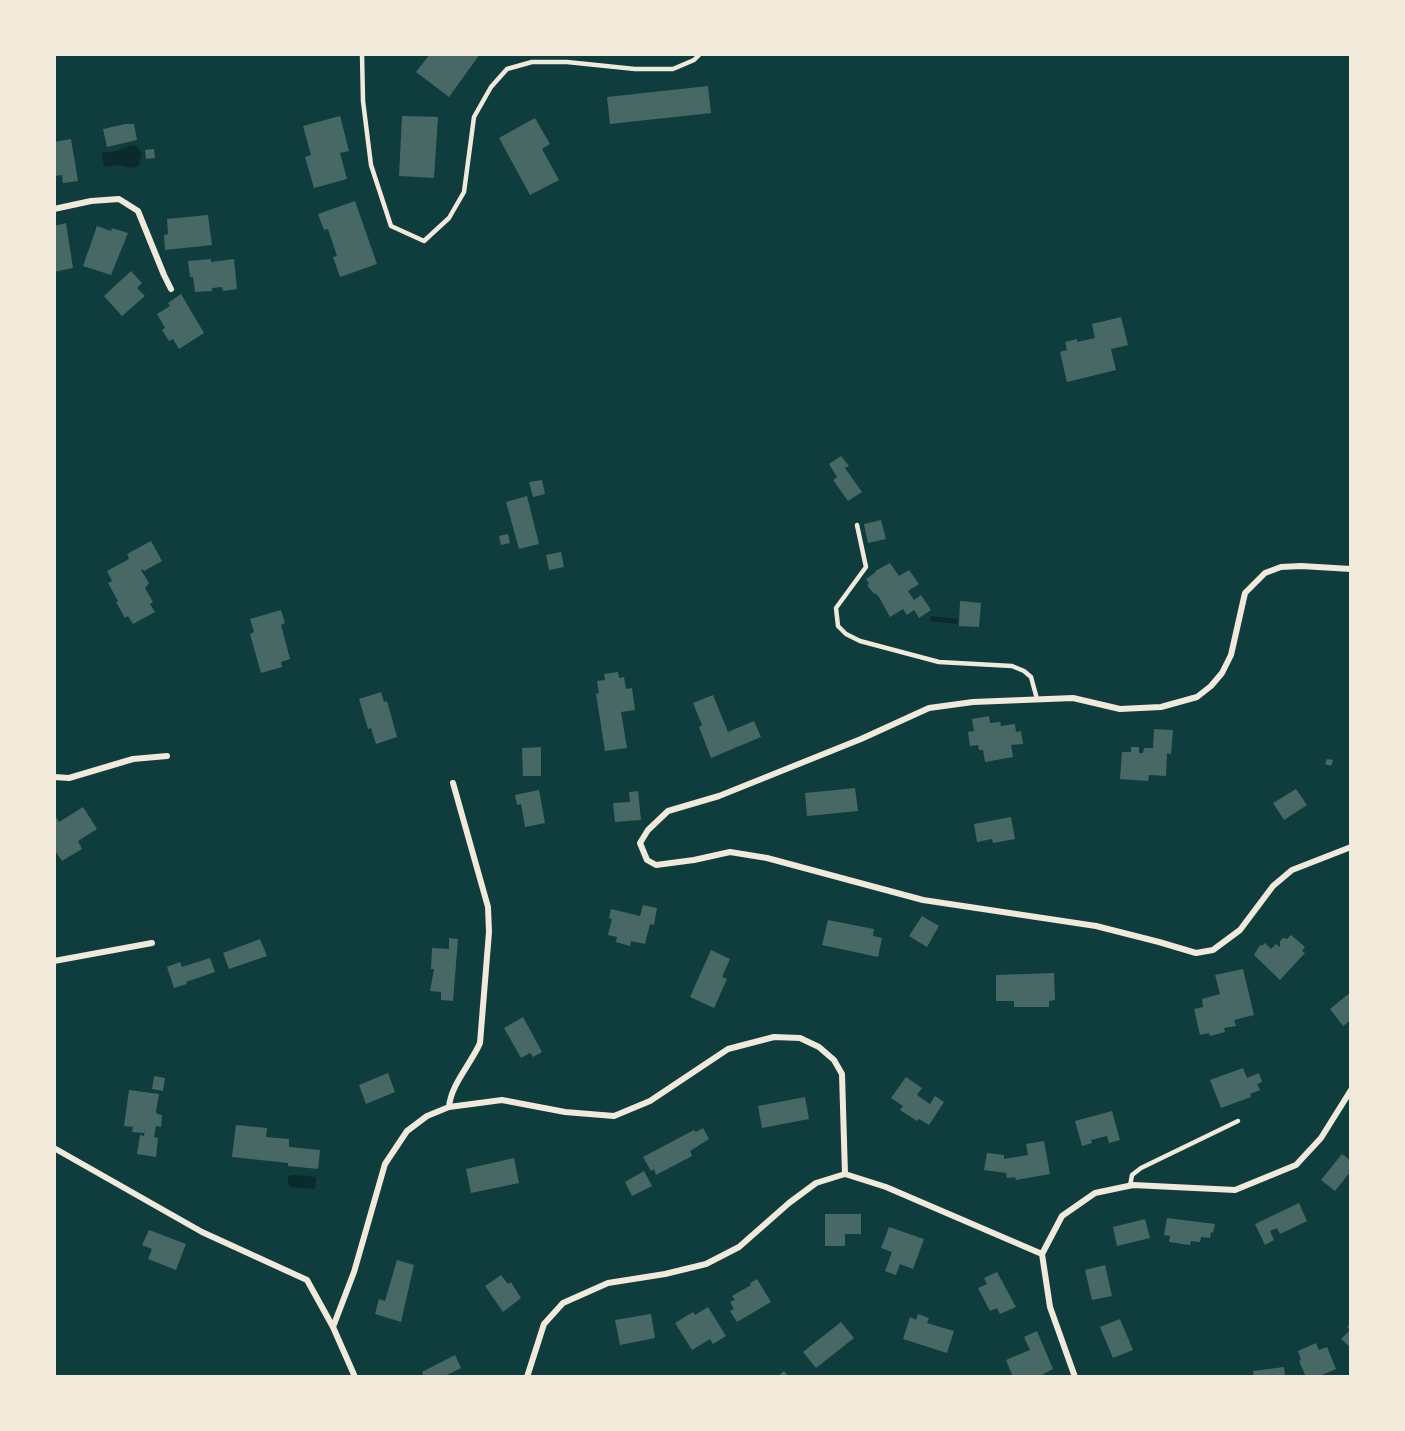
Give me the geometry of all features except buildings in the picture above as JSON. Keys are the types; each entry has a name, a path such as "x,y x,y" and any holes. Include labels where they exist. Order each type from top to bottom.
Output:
{"street":[{"path":"54,209 91,201 119,199 138,211 171,289"},
{"path":"1351,568 1281,567 1264,573 1253,582 1245,593 1231,655 1222,673 1197,697 1161,707 1120,709 1073,698 973,702 929,708 861,739 719,796 668,811 648,830 640,843 647,860 656,865 730,852 767,858 923,900 1096,926 1196,954 1213,950 1240,930 1273,886 1292,870 1351,847"},
{"path":"54,777 69,778 134,759 167,756"},
{"path":"449,1107 450,1094 473,1059 480,1043 489,932 488,907 453,783"},
{"path":"54,961 152,943"},
{"path":"333,1327 354,1272 386,1164 407,1131 427,1116 449,1107 502,1100 565,1112 614,1116 650,1101 728,1049 774,1037 800,1038 819,1047 834,1060 842,1074 845,1174"},
{"path":"1075,1377 1050,1307 1042,1254 1062,1216 1095,1193 1130,1186 1235,1190 1296,1165 1321,1138 1351,1090"},
{"path":"54,1148 202,1232 307,1280 333,1327 355,1377"},
{"path":"527,1377 544,1324 563,1303 608,1283 664,1274 706,1264 740,1247 789,1203 816,1183 845,1174 886,1187 1042,1254"}],"lane":[{"path":"362,54 363,101 371,165 391,226 424,241 449,218 464,192 474,117 491,87 507,69 532,62 567,62 635,69 673,69 694,60 700,54"},
{"path":"857,525 866,567 836,608 838,626 846,634 861,641 939,662 1012,666 1031,677 1037,699"},
{"path":"1130,1186 1132,1175 1141,1168 1238,1121"}],"water":[{"path":"130,145 136,146 142,153 139,165 134,168 120,165 104,167 102,153 117,151"},
{"path":"931,616 958,619 957,624 930,621"},
{"path":"292,1175 316,1177 315,1189 290,1187 288,1177"}]}
